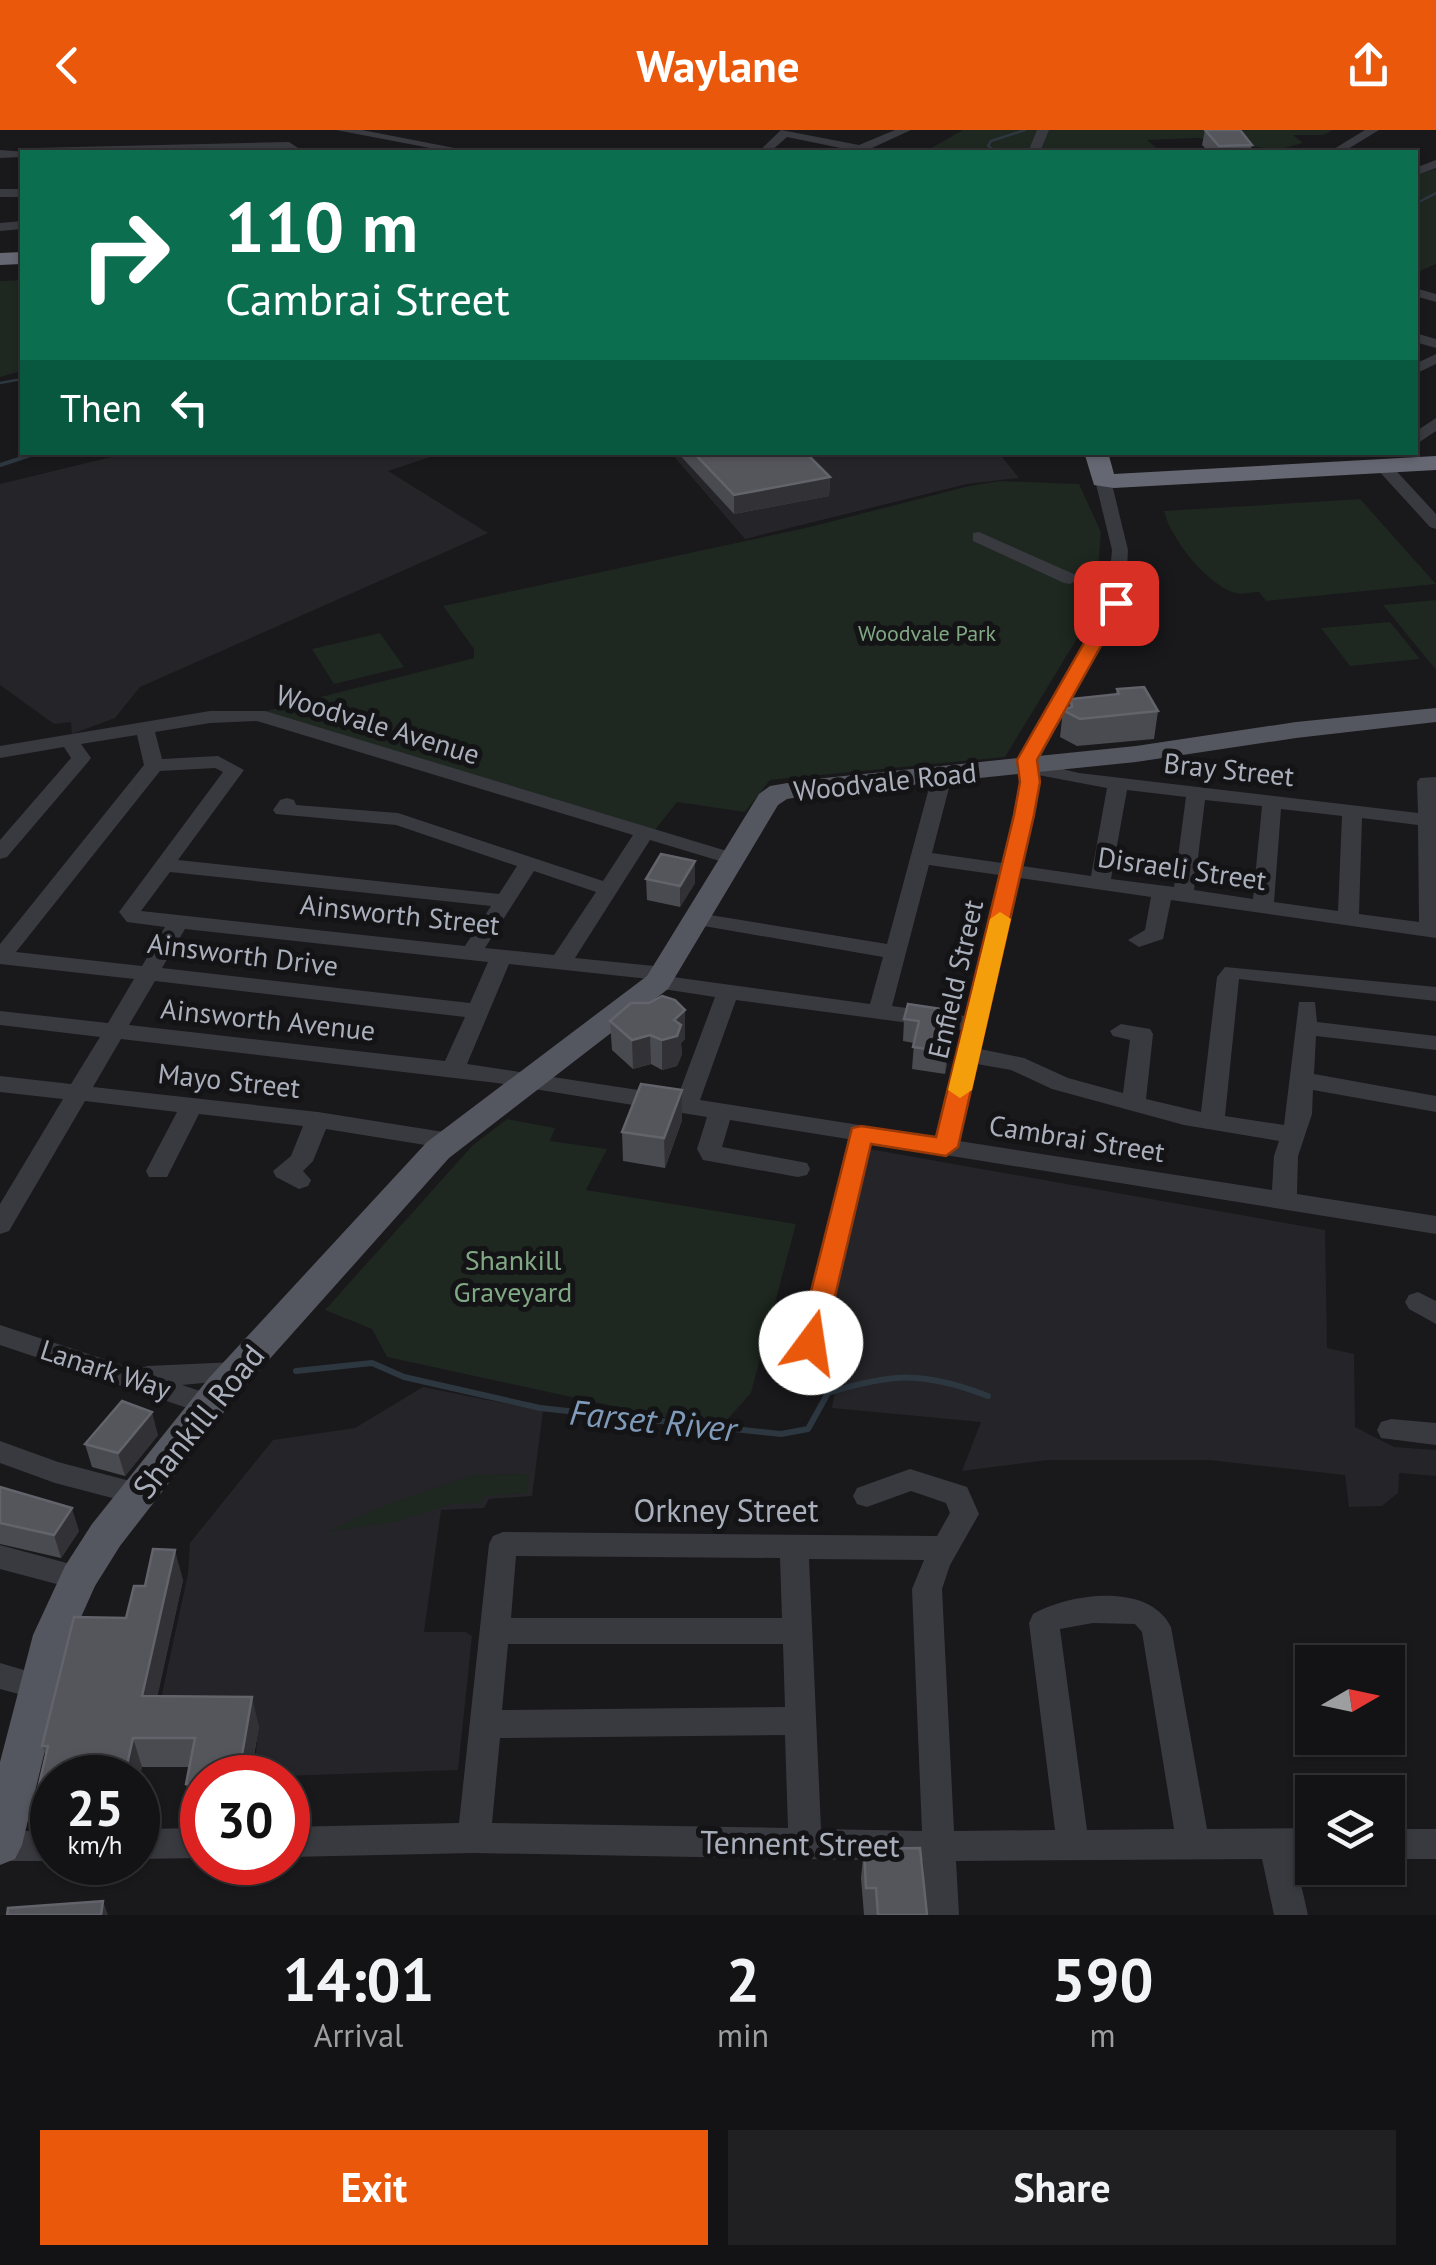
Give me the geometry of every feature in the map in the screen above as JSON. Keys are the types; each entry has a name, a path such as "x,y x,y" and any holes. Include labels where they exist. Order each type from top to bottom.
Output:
{"highway":[{"path":"1097,455 1103,480 1394,461 1436,463"}],"main road":[{"name":"Woodvale Road","path":"530,1081 661,978 768,800 779,792 1026,766 1086,769 1296,730 1436,715"},
{"name":"Shankill Road","path":"1,1835 18,1681 52,1635 78,1578 138,1494 298,1300 450,1141 530,1081"}],"street":[{"path":"342,130 392,133 461,150"},
{"path":"766,150 786,132 868,150 905,130"},
{"path":"1338,150 1373,130"},
{"path":"60,150 62,135"},
{"path":"100,150 136,142 289,146 295,150"},
{"path":"1394,461 1436,524"},
{"path":"1026,766 1116,603 1120,550 1103,480"},
{"path":"980,537 1070,579"},
{"name":"Woodvale Avenue","path":"0,752 210,716 258,716 733,859"},
{"path":"144,727 154,765"},
{"path":"0,853 80,758 70,740"},
{"path":"0,957 154,765 218,762 234,770 166,864 506,901"},
{"name":"Enfield Street","path":"946,1147 1012,871 1030,782 1026,766"},
{"name":"Bray Street","path":"1086,769 1118,784 1352,810 1430,826"},
{"path":"879,1012 939,788 939,774"},
{"path":"1431,782 1433,931"},
{"path":"1100,884 1118,784"},
{"path":"1140,940 1154,934 1172,894 1196,792"},
{"path":"1263,907 1272,801"},
{"path":"287,804 284,810 398,819 607,889"},
{"path":"1348,919 1352,810"},
{"path":"562,962 643,834"},
{"name":"Disraeli Street","path":"921,858 1433,931"},
{"path":"472,952 530,862"},
{"name":"Ainsworth Street","path":"166,864 130,912 134,916 562,962 728,992 976,1025"},
{"path":"698,919 896,952"},
{"path":"0,1225 178,921"},
{"path":"454,1070 502,955"},
{"name":"Ainsworth Drive","path":"0,957 479,1010"},
{"path":"1212,1122 1228,977 1232,972 1436,994"},
{"path":"686,1106 728,992"},
{"name":"Ainsworth Avenue","path":"0,1018 530,1081"},
{"path":"1284,1202 1286,1156 1294,1135 1303,1080 1306,1018 1435,1037"},
{"path":"1120,1031 1142,1034 1134,1102"},
{"path":"969,1056 1016,1063 1060,1084 1212,1122 1294,1135"},
{"path":"1303,1080 1436,1104"},
{"name":"Cambrai Street","path":"530,1081 1436,1225"},
{"name":"Mayo Street","path":"0,1084 318,1120 450,1141"},
{"path":"158,1170 192,1106"},
{"path":"722,1111 709,1150 712,1154 798,1169"},
{"path":"299,1180 285,1171 301,1161 318,1120"},
{"path":"784,1340 811,1343 861,1134"},
{"name":"Lanark Way","path":"0,1335 211,1404"},
{"path":"133,1376 236,1372"},
{"path":"1391,1430 1436,1434"},
{"path":"0,1452 55,1472 138,1494"},
{"path":"867,1496 910,1480 957,1495 966,1514 927,1589 942,1915"},
{"name":"Orkney Street","path":"495,1631 503,1544 948,1548"},
{"path":"794,1545 805,1842"},
{"path":"0,1557 78,1578"},
{"path":"1073,1844 1044,1623 1052,1615 1114,1610 1145,1615 1156,1627 1192,1844"},
{"path":"474,1838 495,1631 797,1631"},
{"path":"485,1724 800,1721"},
{"path":"1,1835 30,1841"},
{"name":"Tennent Street","path":"310,1842 474,1838 936,1846 1295,1844"},
{"path":"1276,1843 1292,1915"},
{"path":"1405,1844 1436,1844"}],"shaded area":[{"path":"120,455 436,455 388,471 488,533 140,687 115,718 72,734 71,722 54,724 0,685 0,484"},
{"path":"673,455 1001,455 1019,478 967,484 745,539"},
{"path":"869,1149 1325,1230 1327,1348 1354,1354 1355,1427 1394,1447 1436,1450 1436,1476 1399,1473 1398,1493 1382,1506 1349,1507 1345,1475 1209,1460 1048,1460 962,1471 981,1422 832,1408 847,1320 829,1315"},
{"path":"423,1387 543,1411 532,1496 489,1499 484,1508 441,1510 424,1632 466,1632 472,1636 458,1770 310,1775 310,1755 256,1755 258,1726 155,1726 188,1574 190,1543 273,1440 355,1428"}],"green space":[{"path":"963,130 1333,130 1323,135 1293,135 1303,143 1277,150 1197,138 1147,140 1160,150 928,150"},
{"path":"1436,169 1436,264 1418,272 1418,175"},
{"path":"20,280 20,372 0,377 0,281"},
{"name":"Woodvale Park","path":"1000,481 1079,484 1101,532 1095,609 1005,757 770,780 745,812 677,802 655,830 262,712 474,658 474,649 443,606 810,527"},
{"path":"1360,499 1436,584 1266,601 1259,592 1235,593 1213,581 1191,559 1164,511"},
{"path":"1436,600 1436,670 1383,605"},
{"path":"1390,622 1420,659 1350,666 1321,628"},
{"path":"380,633 404,667 334,684 312,649"},
{"name":"Shankill Graveyard","path":"507,1119 555,1128 550,1141 607,1149 586,1190 796,1224 751,1393 719,1429 387,1357 372,1329 325,1310 473,1145"},
{"path":"529,1474 527,1493 483,1496 481,1503 452,1504 394,1522 327,1532 376,1509 471,1475"}],"building":[{"path":"1205,130 1240,130 1252,145 1219,146"},
{"path":"696,455 808,455 830,477 734,495"},
{"path":"1144,687 1158,711 1080,719 1063,710 1072,707 1071,699"},
{"path":"661,854 695,861 680,886 646,879"},
{"path":"662,996 675,1000 685,1010 674,1020 681,1025 677,1036 662,1040 650,1035 632,1040 610,1021 631,1003 649,1003"},
{"path":"908,1004 955,1011 947,1052 913,1047 919,1021 904,1019"},
{"path":"641,1084 682,1090 664,1138 622,1132"},
{"path":"122,1401 152,1412 118,1453 85,1444"},
{"path":"0,1487 72,1508 54,1535 0,1523"},
{"path":"153,1549 175,1550 142,1696 252,1697 242,1755 192,1755 195,1738 133,1738 129,1755 46,1755 48,1746 42,1746 74,1617 126,1618 134,1586 145,1586"},
{"path":"920,1848 927,1915 878,1915 876,1888 866,1888 864,1849"},
{"path":"103,1901 101,1915 7,1915 8,1908"}],"waterway":[{"path":"994,150 988,146 991,141 1025,130"},
{"path":"1418,202 1436,193"},
{"path":"0,383 20,379"},
{"path":"0,465 31,455"},
{"name":"Farset River","path":"296,1371 372,1363 404,1377 540,1408 781,1434 808,1429 828,1393 871,1382 927,1379 988,1396"}],"slow traffic":[{"path":"960,1090 1000,919"}],"route":[{"path":"811,1343 861,1134 946,1147 1024,815 1030,782 1027,760 1110,620 1116,603"}]}
